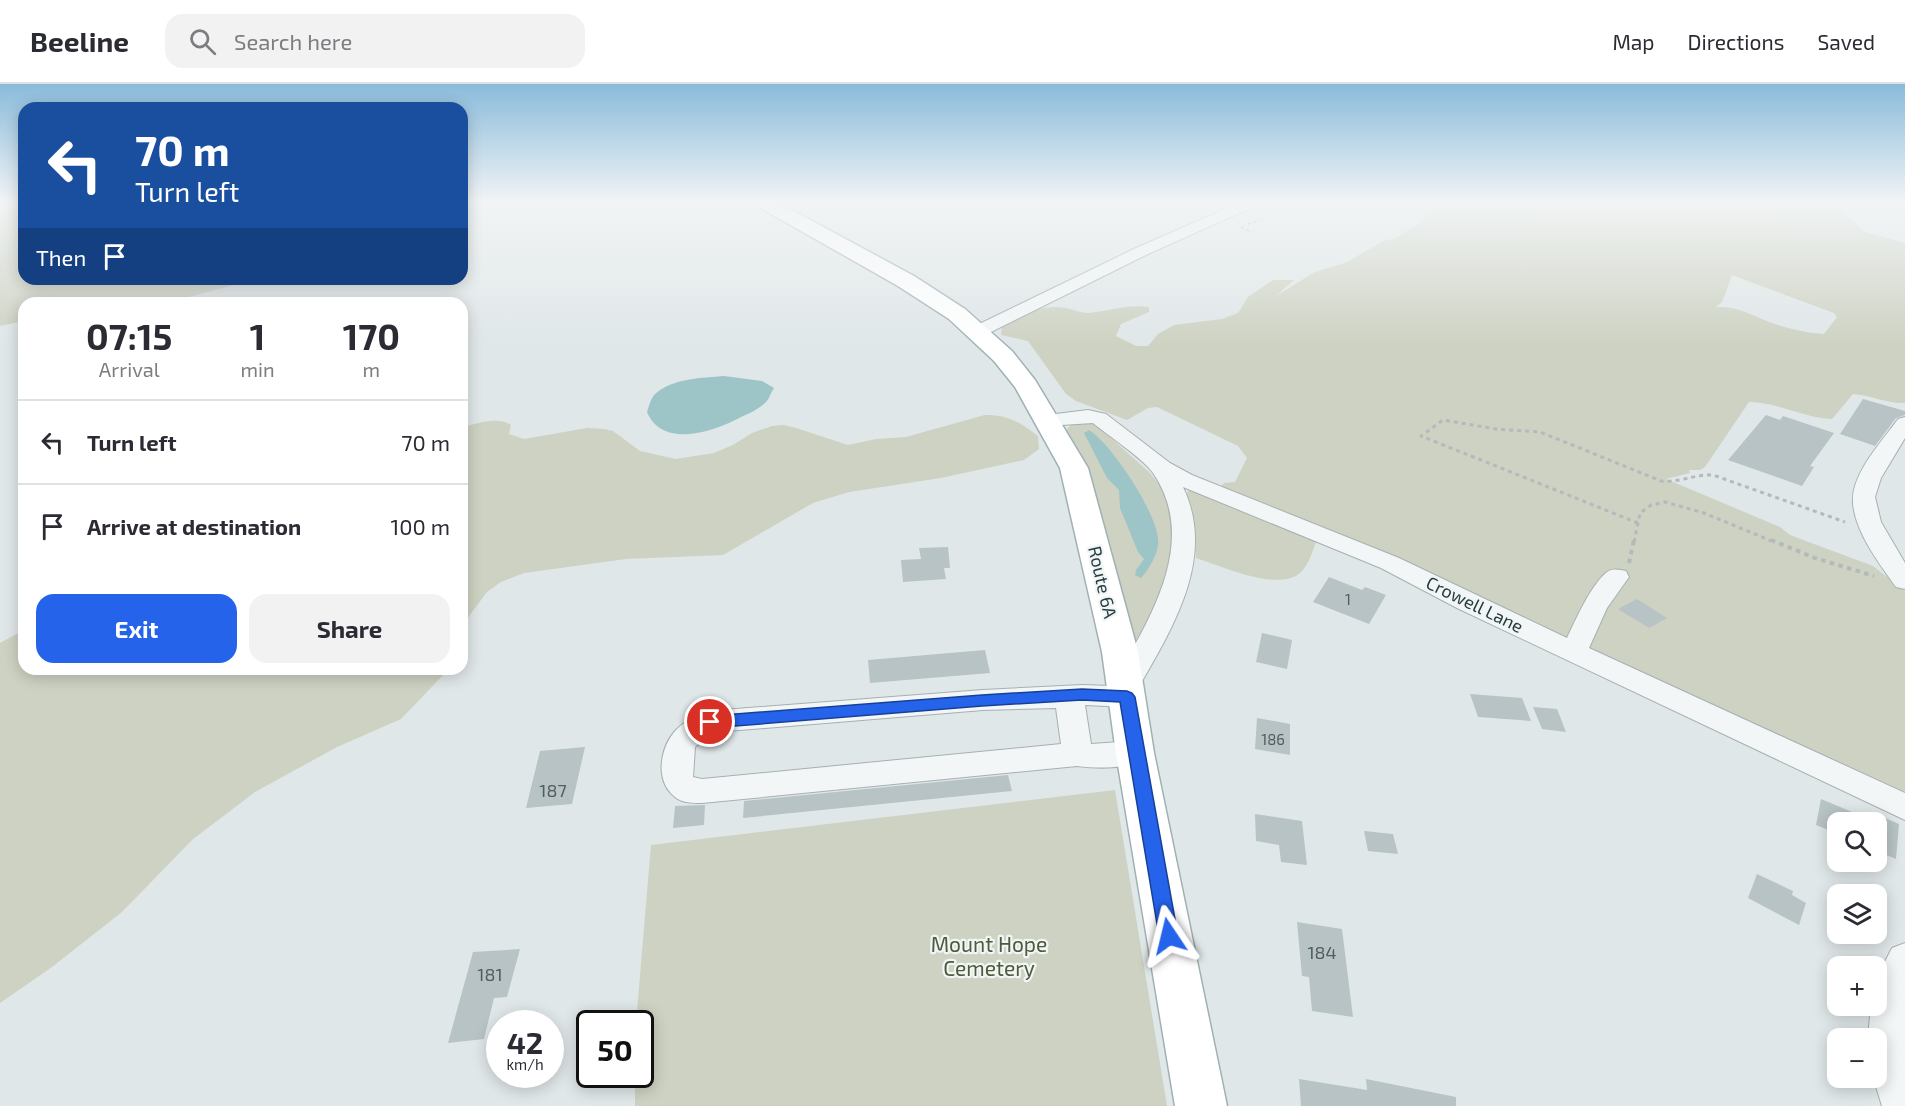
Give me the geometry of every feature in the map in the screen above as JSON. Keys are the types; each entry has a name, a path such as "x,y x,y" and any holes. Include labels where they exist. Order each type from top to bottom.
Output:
{"main road":[{"name":"Route 6A","path":"852,251 906,281 957,314 1003,356 1026,385 1074,468 1120,652 1136,753 1201,1106"}],"street":[{"path":"977,332 1143,251"},
{"name":"Crowell Lane","path":"1046,420 1088,416 1099,418 1162,468 1237,503 1390,563 1466,602 1905,807"},
{"path":"1904,579 1877,539 1865,508 1865,488 1905,423"},
{"path":"1136,753 1090,756 1077,754 702,791 687,790 678,781 677,754 685,737 710,722 982,700 1069,697 1126,692 1153,636 1184,557 1185,537 1182,514 1162,468"},
{"path":"1574,651 1595,606 1617,577"},
{"path":"1069,697 1077,754"},
{"path":"1902,1106 1886,1056 1890,990 1905,960"}],"path":[{"path":"1638,523 1421,436 1443,420 1496,429 1540,432 1668,482 1706,474 1713,475 1833,517 1877,539"},
{"path":"1617,577 1630,561 1640,513 1651,505 1665,502 1680,505 1834,565 1874,576 1904,579"}],"green space":[{"path":"0,251 18,251 18,285 233,285 189,297 18,297 18,322 0,326"},
{"path":"1367,251 1905,251 1905,403 1853,394 1832,419 1749,402 1705,467 1700,470 1689,470 1690,473 1666,479 1780,527 1790,535 1873,566 1905,591 1905,795 1220,488 1224,483 1235,482 1247,458 1238,446 1157,407 1148,408 1127,420 1076,401 1066,394 1028,341 1001,335 1002,325 1016,317 1049,307 1088,313 1141,306 1149,307 1149,312 1121,324 1116,336 1136,346 1148,346 1158,334 1174,325 1222,319 1238,313 1248,297 1273,280 1294,280 1276,296 1315,272 1345,263","holes":["1732,275 1834,313 1837,317 1824,334 1810,333 1774,324 1737,309 1716,307 1722,302"]},
{"path":"985,415 993,415 1013,420 1038,436 1039,449 1024,460 941,478 849,492 813,503 723,555 626,559 524,573 501,582 487,592 468,619 468,426 480,422 506,422 511,425 509,434 524,439 587,428 604,429 613,431 640,451 676,459 714,453 752,433 772,426 784,425 796,428 848,445 876,439 906,437"},
{"path":"1093,422 1149,472 1162,488 1173,517 1173,560 1140,667 1099,507 1066,430 1072,424"},
{"path":"1194,489 1317,539 1306,566 1300,573 1290,578 1264,579 1196,558 1193,520 1185,496 1189,490"},
{"path":"18,633 18,675 443,675 401,719 337,747 255,792 192,840 122,912 52,967 0,1003 0,643"},
{"name":"Mount Hope Cemetery","path":"1115,790 1167,1106 635,1106 635,1088 654,1088 654,1010 637,1010 651,845"}],"water":[{"path":"724,376 762,381 774,388 767,401 756,410 719,427 691,434 665,431 655,424 647,412 655,394 670,385 688,380"},
{"path":"1089,430 1122,465 1152,518 1158,545 1152,563 1141,578 1135,575 1144,559 1138,552 1120,508 1119,490 1107,478 1084,433"}],"building":[{"path":"1863,399 1905,411 1905,415 1896,418 1875,446 1840,434"},
{"path":"1766,415 1780,420 1783,416 1834,433 1810,466 1814,467 1802,486 1728,460"},
{"path":"948,547 950,568 944,568 946,579 903,582 901,560 921,559 919,548"},
{"path":"1329,577 1362,590 1365,587 1386,595 1369,624 1313,602"},
{"path":"1637,599 1667,618 1649,628 1618,609"},
{"path":"1262,633 1292,640 1287,669 1256,662"},
{"path":"985,650 990,673 870,683 868,660"},
{"path":"1470,694 1522,698 1531,721 1478,717"},
{"path":"1533,707 1557,709 1566,732 1542,729"},
{"path":"1257,718 1290,724 1290,755 1255,749"},
{"path":"585,747 572,804 526,808 540,751"},
{"path":"1008,775 1012,791 743,818 744,801"},
{"path":"1821,799 1852,812 1827,812 1827,830 1816,825"},
{"path":"705,805 704,825 673,828 675,806"},
{"path":"1255,814 1302,821 1307,865 1281,862 1279,845 1256,841"},
{"path":"1887,819 1899,824 1896,859 1887,855"},
{"path":"1364,831 1393,834 1398,854 1368,851"},
{"path":"1757,874 1793,891 1792,895 1806,903 1799,925 1748,898"},
{"path":"1297,922 1342,929 1353,1017 1312,1011 1309,977 1302,976"},
{"path":"520,949 507,997 494,998 491,1010 486,1010 484,1039 448,1043 473,952"},
{"path":"1299,1079 1367,1090 1366,1079 1456,1097 1456,1106 1301,1106"}],"route":[{"path":"710,722 982,700 1082,695 1127,697 1169,936"}]}
